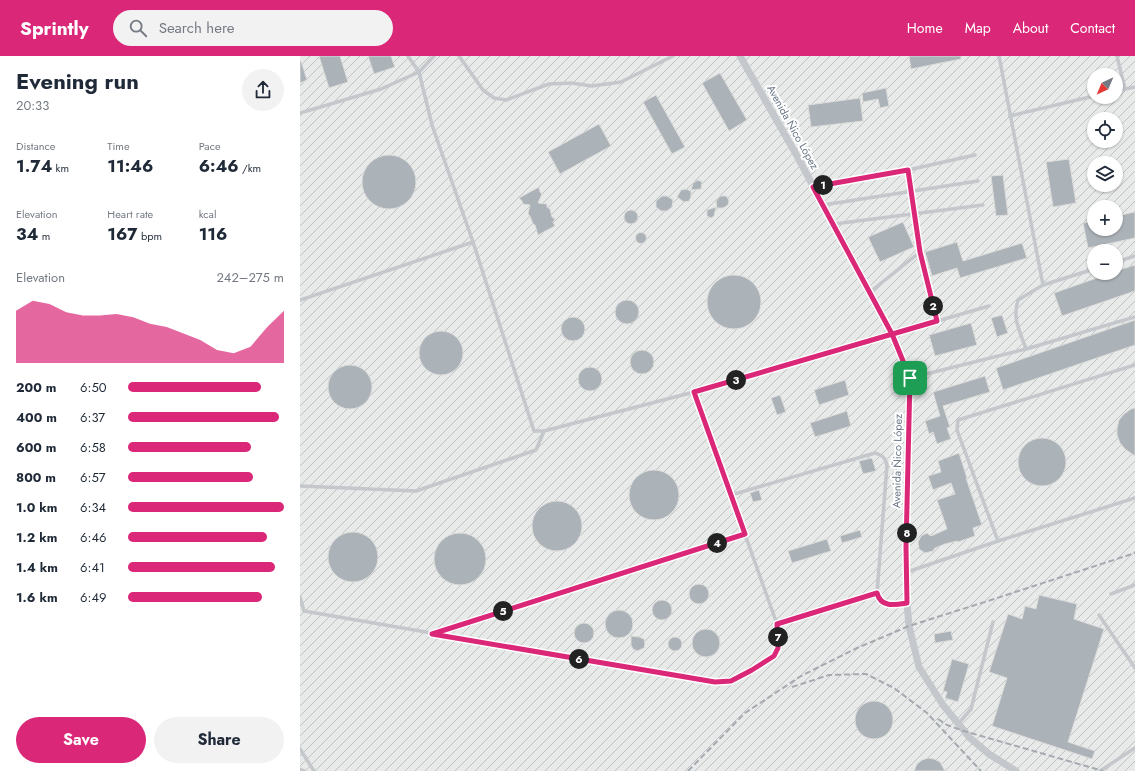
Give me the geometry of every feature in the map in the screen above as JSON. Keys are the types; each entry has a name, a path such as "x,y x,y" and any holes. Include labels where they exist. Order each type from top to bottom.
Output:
{"street":[{"name":"Avenida Ñico López","path":"740,56 834,224 870,292 892,334 910,378 906,547 907,603 909,626 919,667 943,705 958,724 989,754 1016,771"}],"lane":[{"path":"408,56 420,72 432,125 473,242 534,431 544,431 694,392 989,306"},
{"path":"300,113 381,89 420,72 434,56"},
{"path":"459,56 483,90 494,98 506,100 549,84 571,83 592,86 621,82 673,56"},
{"path":"998,56 1042,285"},
{"path":"1117,56 1125,89 1135,87"},
{"path":"1010,116 1087,98"},
{"path":"813,187 908,170 975,155"},
{"path":"908,170 920,252 937,321"},
{"path":"823,205 978,181"},
{"path":"834,224 983,205"},
{"path":"300,300 473,242"},
{"path":"870,292 920,252"},
{"path":"1123,260 1135,256"},
{"path":"1026,349 1015,318 1015,309 1018,300 1042,285 1087,271"},
{"path":"910,378 1026,349 1135,317"},
{"path":"998,541 958,430 958,420 1135,365"},
{"path":"300,597 302,610 432,634 715,682 731,681 774,656 778,648 777,624 694,392"},
{"path":"300,486 416,491 536,450 544,431"},
{"path":"731,495 875,453 881,454 887,465 877,593 878,598 884,604 891,606 907,603"},
{"path":"907,572 998,541 1135,498"},
{"path":"432,634 745,534"},
{"path":"1111,594 1135,585"},
{"path":"777,624 877,593"},
{"path":"1099,615 1135,668"},
{"path":"958,724 971,709 993,622"},
{"path":"1100,771 1135,748"},
{"path":"300,749 314,771"},
{"path":"300,768 304,771"}],"shaded area":[{"path":"300,56 1135,56 1135,771 300,771"}],"building":[{"path":"319,56 340,56 348,82 329,88"},
{"path":"368,56 391,56 395,67 374,74"},
{"path":"909,56 961,56 961,59 911,69"},
{"path":"300,61 307,80 300,83"},
{"path":"720,73 747,120 729,131 702,83"},
{"path":"886,88 889,106 880,108 878,99 863,102 862,93"},
{"path":"656,95 685,147 672,154 643,102"},
{"path":"860,98 863,121 811,127 808,105"},
{"path":"599,124 611,146 560,174 548,152"},
{"path":"384,155 394,155 404,159 412,167 416,177 416,187 412,197 404,205 394,209 384,209 374,205 366,197 362,187 362,177 366,167 374,159"},
{"path":"1069,159 1076,203 1053,207 1046,162"},
{"path":"1003,175 1008,215 996,216 991,176"},
{"path":"698,180 702,182 701,189 691,190 693,183"},
{"path":"539,187 542,194 538,203 547,204 552,217 555,219 553,222 555,226 538,235 535,225 528,214 530,205 523,204 519,198"},
{"path":"686,189 691,191 691,197 689,201 684,202 677,197 681,190"},
{"path":"662,196 667,196 673,200 672,207 667,211 661,211 656,207 656,201"},
{"path":"721,196 726,196 729,200 728,205 723,208 717,208 716,202"},
{"path":"716,207 714,216 711,218 707,216 707,210"},
{"path":"631,210 636,212 638,217 636,222 631,224 626,222 624,217 626,212"},
{"path":"1135,212 1135,238 1107,244 1087,244 1083,223 1087,222 1087,236 1123,236 1123,215"},
{"path":"903,222 914,247 880,262 868,237"},
{"path":"641,232 645,234 647,238 645,242 641,244 637,242 635,238 637,234"},
{"path":"957,242 963,261 1022,243 1027,258 960,278 957,268 932,276 925,252"},
{"path":"1135,265 1135,291 1062,316 1054,293 1091,280 1123,280 1123,269"},
{"path":"729,275 739,275 749,279 757,287 761,297 761,307 757,317 749,325 739,329 729,329 719,325 711,317 707,307 707,297 711,287 719,279"},
{"path":"627,300 636,303 639,312 636,321 627,324 618,321 615,312 618,303"},
{"path":"1002,315 1008,333 997,337 991,318"},
{"path":"573,317 582,320 585,329 582,338 573,341 564,338 561,329 564,320"},
{"path":"1135,320 1135,345 1003,390 996,368"},
{"path":"971,323 977,345 935,356 929,335"},
{"path":"437,331 445,331 457,337 463,349 463,357 457,369 445,375 437,375 425,369 419,357 419,349 425,337"},
{"path":"642,350 651,353 654,362 651,371 642,374 633,371 630,362 633,353"},
{"path":"346,365 354,365 359,366 366,371 371,378 371,396 366,403 359,408 346,409 338,406 331,399 328,391 328,383 331,375 338,368"},
{"path":"590,367 599,370 602,379 599,388 590,391 581,388 578,379 581,370"},
{"path":"985,376 990,392 943,406 950,427 947,428 951,439 937,444 933,432 929,434 925,421 940,416 933,392"},
{"path":"845,380 849,395 819,405 814,390"},
{"path":"780,395 786,412 777,415 771,398"},
{"path":"1135,408 1135,456 1125,449 1120,443 1117,435 1117,428 1119,420 1124,414"},
{"path":"847,411 851,426 815,437 810,423"},
{"path":"1037,438 1047,438 1059,445 1066,457 1066,467 1059,479 1047,486 1037,486 1029,482 1022,475 1018,467 1018,457 1022,449 1029,442"},
{"path":"959,453 982,525 973,528 975,536 958,542 945,544 935,548 933,551 925,553 919,549 918,542 921,536 927,533 931,536 947,529 937,500 955,494 951,483 933,490 928,476 941,472 938,461"},
{"path":"872,458 876,471 863,474 859,461"},
{"path":"649,470 659,470 672,477 679,490 679,500 672,513 659,520 649,520 640,516 633,509 629,500 629,490 633,481 640,474"},
{"path":"759,490 762,500 753,502 750,493"},
{"path":"552,501 562,501 575,508 582,521 582,531 575,544 562,551 552,551 543,547 536,540 532,531 532,521 536,512 543,505"},
{"path":"860,530 862,537 842,543 840,536"},
{"path":"353,532 362,534 373,543 378,557 376,566 367,577 353,582 344,580 333,571 328,557 330,548 339,537"},
{"path":"460,533 470,535 478,541 484,549 486,559 484,569 478,577 470,583 460,585 450,583 442,577 436,569 434,559 436,549 442,541 450,535"},
{"path":"827,539 831,551 792,563 788,551"},
{"path":"699,584 706,587 709,594 706,601 699,604 692,601 689,594 692,587"},
{"path":"1039,595 1077,604 1074,619 1104,629 1068,742 1095,751 1092,759 992,726 1007,678 989,672 1008,614 1022,619 1025,606 1036,609"},
{"path":"662,600 669,603 672,610 669,617 662,620 655,617 652,610 655,603"},
{"path":"619,610 629,614 633,624 629,634 619,638 609,634 605,624 609,614"},
{"path":"580,623 588,623 594,629 594,637 588,643 580,643 574,637 574,629"},
{"path":"706,629 716,633 720,643 716,653 706,657 696,653 692,643 696,633"},
{"path":"951,631 953,640 935,643 934,634"},
{"path":"631,636 644,639 644,648 637,651 633,649 631,645"},
{"path":"672,637 678,637 682,641 682,647 678,651 672,651 668,647 668,641"},
{"path":"952,659 969,664 958,702 945,698 947,692 943,691"},
{"path":"874,701 884,704 890,710 893,720 890,730 884,736 874,739 864,736 858,730 855,720 858,710 864,704"},
{"path":"928,758 940,762 945,771 914,771 917,764"}],"railway":[{"path":"688,771 745,713 801,676 857,648 909,626 1135,553"},
{"path":"792,687 829,675 866,674 894,688 927,713 981,771"},
{"path":"938,719 947,725 964,731 1103,771"}],"route":[{"path":"910,378 892,334 813,187 908,170 920,252 937,321 892,334 694,392 745,534 432,634 715,682 731,681 774,656 778,648 777,624 877,593 878,598 884,604 891,606 907,603 906,547 910,378"}]}
